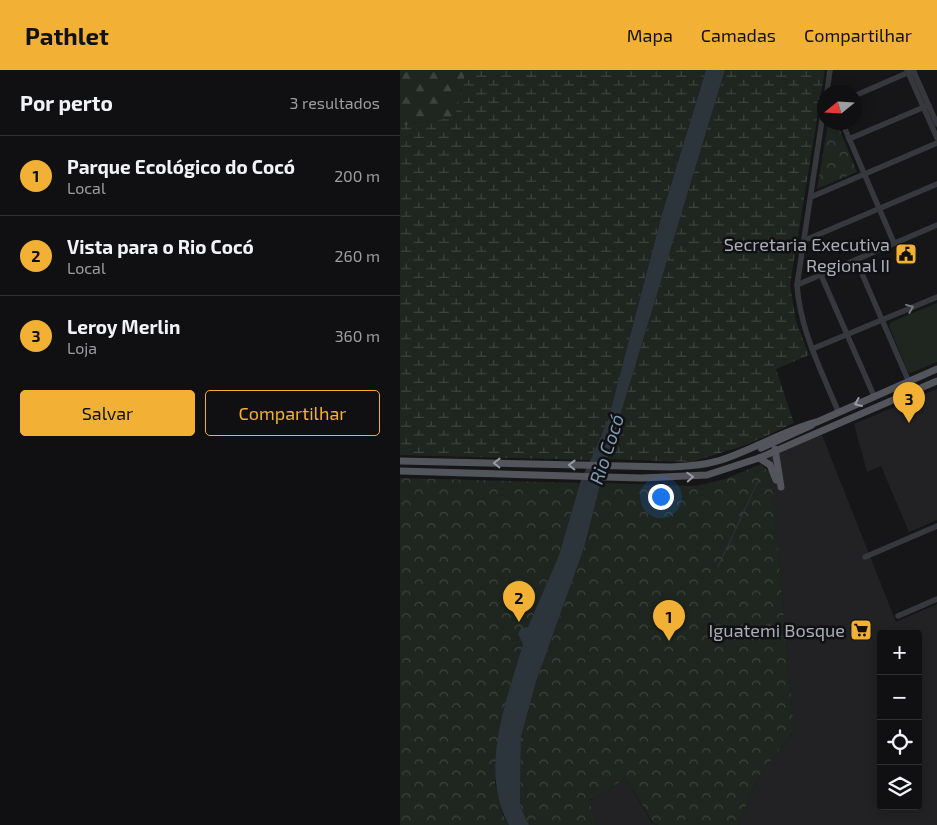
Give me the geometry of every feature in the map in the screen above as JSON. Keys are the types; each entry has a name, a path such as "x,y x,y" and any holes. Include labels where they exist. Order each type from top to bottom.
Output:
{"main road":[{"path":"400,471 634,478 708,475 758,458 772,448 838,411 937,369"},
{"path":"400,461 690,466 787,446 937,381"},
{"path":"900,386 904,395"},
{"path":"874,396 876,406"},
{"path":"728,458 802,426 817,422"},
{"path":"778,485 779,463 787,446"},
{"path":"772,448 778,485"},
{"path":"758,458 770,465 778,485"}],"street":[{"path":"828,85 830,70"},
{"path":"862,92 911,71 937,138"},
{"path":"926,106 937,124"},
{"path":"849,139 926,106"},
{"path":"821,130 797,285 800,313 812,349 838,411"},
{"path":"845,130 894,243"},
{"path":"811,197 937,143"},
{"path":"803,241 937,184"},
{"path":"797,285 937,225"},
{"path":"856,260 909,382"},
{"path":"822,275 874,396"},
{"path":"812,349 937,297"},
{"path":"865,557 937,526"},
{"path":"898,616 937,599"}],"shaded area":[{"path":"937,389 937,520 909,532 881,466 867,472 854,424"},
{"name":"Iguatemi Bosque","path":"822,435 896,622 937,604 937,825 738,825 760,774 794,730 769,455"},
{"path":"626,778 652,823 658,825 598,825 589,801"}],"green space":[{"path":"400,70 466,70 455,117 400,126"},
{"path":"466,70 706,70 662,214 608,420 590,460 400,455 400,126 455,117"},
{"path":"725,70 825,70 823,85 817,85 817,119 790,285 796,321 809,355 776,369 794,423 746,445 691,462 607,459"},
{"path":"827,130 840,130 857,172 817,189"},
{"path":"937,303 937,362 911,373 908,372 889,326 891,322"},
{"path":"761,464 771,474 794,730 760,774 738,825 658,825 653,823 626,778 589,801 598,825 529,825 520,806 521,737 536,682 584,548 601,483 696,486 725,479"},
{"path":"400,478 580,483 559,555 528,628 504,709 495,783 503,815 509,825 400,825"}],"water":[{"name":"Rio Cocó","path":"706,70 725,70 607,459 584,548 536,682 521,737 520,806 529,825 509,825 500,804 496,781 496,758 498,734 503,711 523,644 518,634 521,628 528,627 559,555 580,483 608,420 662,214"}],"waterway":[{"path":"718,567 759,479"}],"place":[{"name":"Secretaria Executiva Regional II","path":"906,254"},
{"name":"Leroy Merlin","path":"909,423"},
{"name":"Vista para o Rio Cocó","path":"519,622"},
{"name":"Iguatemi Bosque","path":"861,630"},
{"name":"Parque Ecológico do Cocó","path":"669,641"}]}
